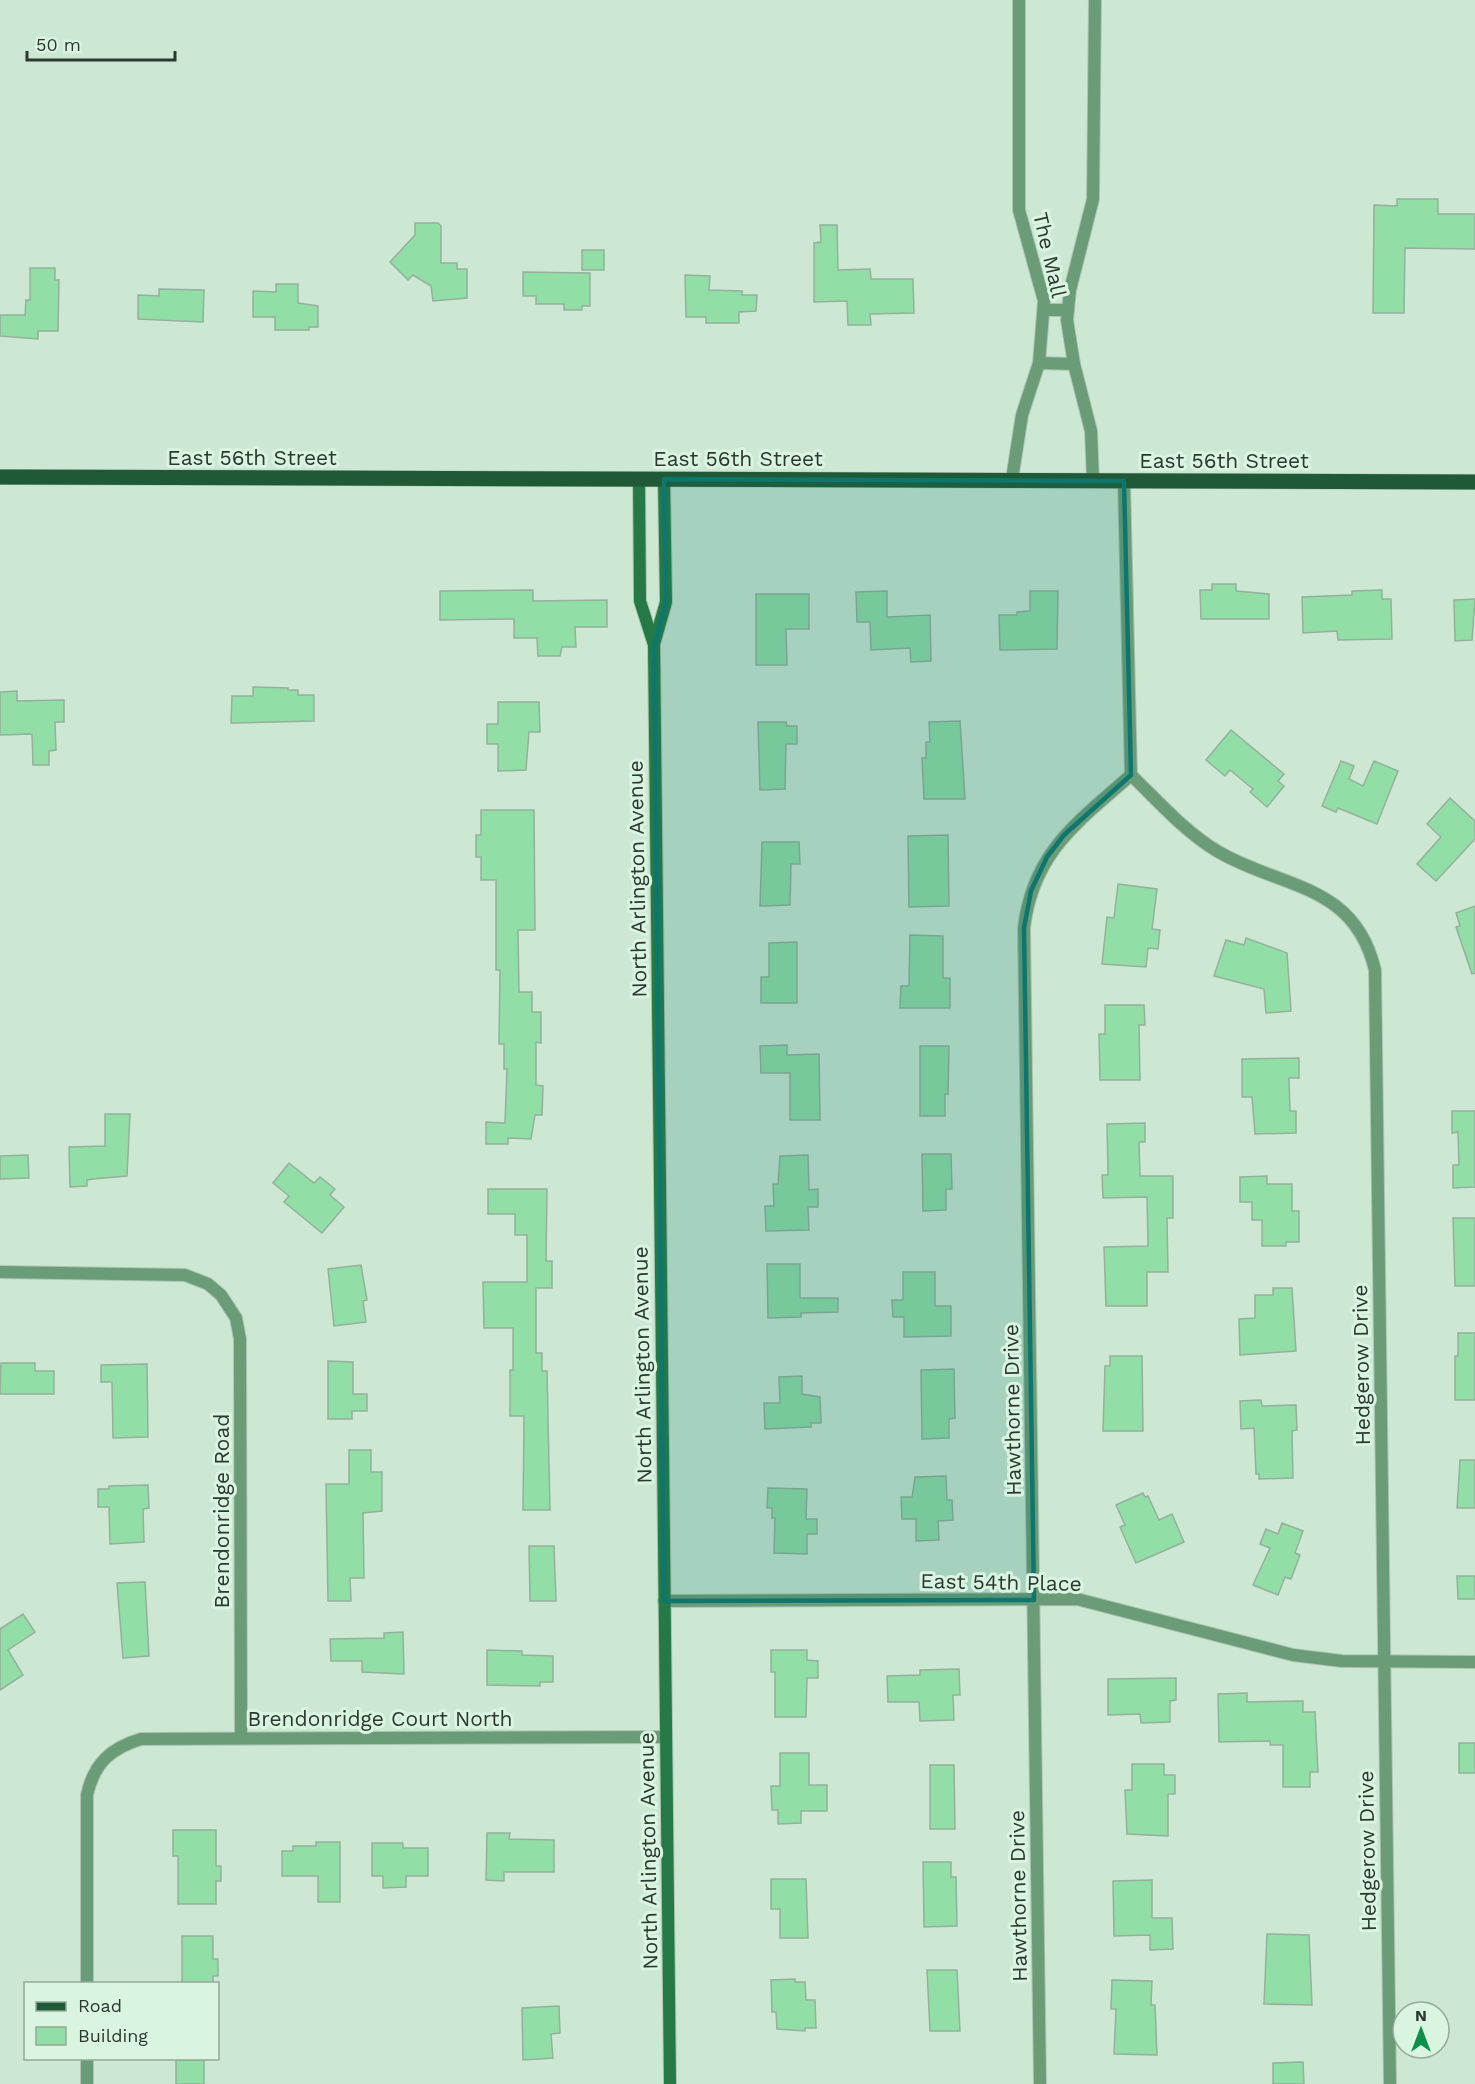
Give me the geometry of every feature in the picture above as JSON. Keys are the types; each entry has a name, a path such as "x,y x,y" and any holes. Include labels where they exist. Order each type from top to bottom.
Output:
{"main road":[{"name":"East 56th Street","path":"0,477 1475,482"},
{"name":"North Arlington Avenue","path":"639,479 640,601 654,645"},
{"name":"North Arlington Avenue","path":"664,479 666,602 654,645 670,2084"}],"street":[{"name":"The Mall","path":"1012,479 1022,415 1039,363 1044,310 1040,279 1019,210 1019,0"},
{"name":"The Mall","path":"1093,480 1092,431 1074,364 1068,310 1070,290 1093,200 1095,0"},
{"path":"1044,310 1068,310"},
{"path":"1039,363 1074,364"},
{"path":"1124,481 1131,775"},
{"name":"Hawthorne Drive","path":"1040,2084 1026,918 1031,891 1052,849 1064,835 1131,775"},
{"name":"Hedgerow Drive","path":"1131,775 1193,833 1215,850 1231,859 1312,889 1336,904 1361,934 1372,961 1376,989 1390,2084"},
{"name":"Brendonridge Road","path":"0,1272 175,1274 199,1280 216,1290 233,1312 240,1339 242,1738"},
{"name":"East 54th Place","path":"664,1601 1077,1599 1293,1655 1342,1661 1475,1662"},
{"name":"Brendonridge Court North","path":"87,1982 86,1803 92,1777 101,1760 123,1744 141,1739 666,1737"},
{"path":"87,2060 87,2084"}],"highlighted area":[{"path":"664,479 1124,481 1131,775 1064,835 1047,857 1031,891 1024,928 1034,1600 664,1601 654,645 666,602"}],"building":[{"path":"1397,199 1438,199 1438,214 1475,214 1475,249 1405,248 1404,313 1373,313 1374,205 1397,206"},
{"path":"415,223 438,223 441,226 441,263 457,263 457,269 467,269 467,298 433,301 431,286 413,275 408,280 390,262 415,235"},
{"path":"820,225 837,225 838,270 870,269 871,279 913,279 914,313 870,314 871,325 848,325 847,301 814,302 814,243 821,242"},
{"path":"582,250 604,250 604,270 582,270"},
{"path":"30,268 55,268 55,280 59,280 58,331 38,331 38,339 0,336 0,315 25,315 26,300 30,300"},
{"path":"523,272 590,273 590,306 582,306 582,310 564,310 564,304 536,304 536,296 523,296"},
{"path":"685,275 710,276 709,290 742,291 742,295 757,295 756,311 739,312 739,323 706,323 706,317 686,317"},
{"path":"276,284 298,284 298,303 318,306 318,327 309,327 309,330 275,330 275,317 253,317 253,291 276,292"},
{"path":"159,289 204,290 203,322 138,319 138,295 159,296"},
{"path":"1212,584 1236,584 1236,591 1269,594 1269,619 1201,619 1200,590 1212,590"},
{"path":"533,590 533,601 607,600 607,627 575,627 576,647 562,647 560,656 538,656 537,638 514,638 514,619 440,620 440,591"},
{"path":"1382,590 1382,599 1391,599 1392,639 1338,640 1337,631 1303,633 1302,597 1352,595 1352,591"},
{"path":"887,591 887,617 930,615 931,661 911,662 910,648 871,650 870,622 857,622 856,592"},
{"path":"1030,591 1058,591 1057,649 1000,650 999,615 1017,615 1017,612 1030,611"},
{"path":"756,594 809,594 809,629 786,629 787,665 756,665"},
{"path":"1475,599 1472,640 1455,641 1454,600"},
{"path":"253,687 288,688 288,690 298,690 298,695 314,695 314,721 231,723 232,696 253,696"},
{"path":"17,691 17,701 64,700 64,722 55,722 56,750 49,751 49,765 33,765 32,734 0,735 0,692"},
{"path":"498,702 539,702 540,732 529,732 526,770 498,771 498,744 487,744 487,724 498,724"},
{"path":"960,721 965,799 924,799 922,758 926,758 926,742 930,742 929,722"},
{"path":"758,722 786,722 787,726 797,726 797,744 786,744 785,789 760,790"},
{"path":"1231,730 1284,774 1278,781 1284,786 1267,807 1250,792 1253,789 1230,770 1225,776 1206,760"},
{"path":"1341,761 1354,766 1349,779 1363,786 1374,761 1398,771 1377,824 1338,808 1336,812 1322,806"},
{"path":"1450,798 1475,821 1475,839 1436,881 1417,864 1441,837 1427,824"},
{"path":"481,810 534,810 535,930 518,930 519,992 532,992 532,1012 541,1012 541,1043 536,1042 536,1085 543,1086 542,1115 535,1115 531,1139 508,1138 508,1144 486,1144 486,1122 505,1123 507,1069 504,1069 504,1044 499,1044 500,970 496,970 496,880 481,880 481,857 476,857 476,835 481,835"},
{"path":"948,835 949,906 909,907 908,836"},
{"path":"762,842 799,842 800,864 791,864 790,905 760,906"},
{"path":"1118,884 1157,889 1152,929 1160,930 1158,949 1148,948 1146,967 1102,964 1107,917 1114,918"},
{"path":"1475,906 1475,973 1472,974 1456,927 1460,926 1456,913"},
{"path":"910,935 943,936 943,978 950,978 950,1008 900,1008 901,986 909,986"},
{"path":"1246,938 1287,953 1291,1011 1266,1013 1264,989 1214,976 1226,940 1244,945"},
{"path":"797,942 797,1003 761,1003 761,977 769,977 769,943"},
{"path":"1105,1005 1144,1005 1145,1025 1139,1025 1140,1080 1100,1080 1099,1034 1105,1034"},
{"path":"787,1045 787,1055 819,1054 820,1120 790,1120 790,1073 761,1073 760,1046"},
{"path":"920,1046 949,1046 945,1116 920,1116"},
{"path":"1299,1058 1299,1078 1289,1078 1290,1111 1296,1111 1296,1133 1255,1134 1252,1097 1242,1097 1242,1059"},
{"path":"1452,1111 1475,1111 1475,1187 1453,1188 1453,1165 1459,1165 1458,1132 1452,1133"},
{"path":"105,1114 130,1114 127,1176 87,1180 87,1186 70,1187 69,1147 105,1146"},
{"path":"1145,1123 1145,1142 1139,1142 1140,1176 1173,1176 1173,1218 1167,1218 1168,1272 1147,1272 1147,1306 1106,1306 1104,1247 1148,1246 1147,1197 1103,1198 1102,1175 1108,1175 1107,1124"},
{"path":"922,1154 951,1154 952,1189 946,1189 946,1210 923,1211"},
{"path":"28,1155 29,1178 0,1179 0,1156"},
{"path":"808,1155 809,1190 818,1189 818,1207 808,1207 809,1230 766,1231 765,1206 774,1206 773,1184 778,1184 780,1156"},
{"path":"289,1163 314,1183 320,1177 335,1189 330,1195 344,1207 322,1233 284,1202 289,1196 273,1183"},
{"path":"1267,1176 1267,1184 1292,1184 1292,1211 1299,1211 1299,1242 1286,1242 1286,1246 1262,1246 1262,1220 1252,1220 1252,1202 1240,1202 1240,1177"},
{"path":"488,1189 547,1189 546,1261 552,1261 552,1288 536,1288 536,1353 542,1353 542,1371 547,1371 550,1510 523,1510 524,1416 510,1416 513,1328 484,1328 483,1282 527,1282 527,1235 515,1235 515,1214 488,1214"},
{"path":"1453,1218 1475,1218 1475,1286 1455,1286"},
{"path":"767,1264 800,1264 800,1298 838,1298 838,1312 801,1313 801,1317 768,1318"},
{"path":"361,1265 367,1300 363,1301 366,1322 334,1326 328,1269"},
{"path":"903,1272 935,1272 935,1306 951,1306 951,1336 904,1337 904,1317 893,1317 892,1300 903,1300"},
{"path":"1273,1288 1292,1288 1296,1351 1240,1355 1239,1319 1255,1318 1255,1295 1273,1295"},
{"path":"1458,1333 1475,1333 1475,1400 1455,1400 1455,1356 1458,1356"},
{"path":"1110,1356 1142,1356 1143,1431 1103,1431 1105,1366 1110,1366"},
{"path":"328,1361 353,1362 353,1394 367,1394 367,1411 352,1411 352,1419 328,1419"},
{"path":"1,1363 35,1363 35,1371 54,1371 54,1394 0,1394"},
{"path":"147,1364 148,1437 113,1438 112,1382 101,1382 101,1365"},
{"path":"954,1369 955,1418 949,1419 949,1438 922,1439 921,1370"},
{"path":"802,1376 802,1394 820,1397 821,1423 811,1423 811,1427 765,1429 764,1403 780,1403 779,1377"},
{"path":"1261,1400 1262,1406 1296,1405 1297,1430 1292,1431 1293,1478 1259,1479 1259,1474 1256,1474 1254,1428 1241,1429 1240,1401"},
{"path":"349,1450 371,1450 371,1472 382,1472 382,1511 363,1513 364,1578 350,1578 351,1601 328,1601 326,1484 349,1484"},
{"path":"1460,1460 1475,1460 1475,1508 1457,1508"},
{"path":"946,1476 947,1500 952,1500 953,1520 938,1521 939,1540 916,1541 916,1519 902,1519 901,1497 912,1497 915,1477"},
{"path":"148,1485 149,1508 143,1509 144,1542 110,1544 109,1507 98,1507 98,1489 109,1489 109,1486"},
{"path":"768,1488 807,1489 806,1519 817,1519 817,1534 807,1534 807,1554 774,1553 775,1518 772,1518 772,1508 767,1508"},
{"path":"1143,1493 1145,1497 1148,1496 1159,1520 1172,1514 1184,1542 1136,1563 1120,1527 1125,1525 1116,1505"},
{"path":"1282,1523 1303,1531 1295,1553 1300,1555 1291,1579 1285,1577 1278,1595 1253,1585 1270,1548 1260,1544 1266,1529 1278,1534"},
{"path":"529,1546 554,1546 556,1601 530,1601"},
{"path":"1457,1576 1475,1576 1475,1599 1458,1599"},
{"path":"145,1582 149,1656 123,1658 117,1583"},
{"path":"23,1614 35,1632 8,1650 23,1675 0,1690 0,1629"},
{"path":"403,1632 404,1674 362,1672 362,1661 331,1661 330,1639 384,1638 384,1633"},
{"path":"487,1650 522,1651 522,1655 553,1656 553,1682 540,1682 540,1686 487,1685"},
{"path":"771,1650 807,1650 807,1660 818,1661 818,1678 807,1678 806,1717 775,1717 775,1672 771,1672"},
{"path":"959,1669 960,1695 953,1695 954,1720 920,1721 919,1702 888,1702 887,1676 920,1675 920,1670"},
{"path":"1176,1678 1176,1700 1170,1701 1170,1722 1141,1723 1140,1714 1108,1715 1108,1679"},
{"path":"1247,1693 1247,1702 1303,1701 1303,1712 1315,1712 1318,1772 1310,1772 1310,1787 1283,1787 1283,1745 1270,1745 1270,1741 1219,1742 1218,1694"},
{"path":"1459,1743 1475,1743 1475,1773 1459,1773"},
{"path":"780,1753 809,1753 809,1785 827,1785 827,1811 801,1811 801,1823 778,1824 778,1810 772,1810 771,1786 780,1786"},
{"path":"1132,1764 1164,1764 1164,1775 1175,1775 1175,1794 1168,1794 1168,1836 1127,1834 1125,1790 1132,1790"},
{"path":"930,1765 954,1765 955,1829 930,1829"},
{"path":"173,1830 216,1830 216,1866 221,1866 221,1881 216,1881 216,1904 178,1904 178,1856 173,1856"},
{"path":"487,1833 510,1833 509,1839 554,1840 554,1872 504,1872 504,1881 486,1880"},
{"path":"316,1842 340,1842 340,1902 318,1902 318,1876 282,1876 282,1851 293,1851 293,1846 316,1846"},
{"path":"372,1843 403,1843 403,1848 428,1848 428,1876 406,1876 406,1887 383,1888 383,1876 372,1876"},
{"path":"923,1862 951,1862 951,1877 956,1877 957,1926 924,1927"},
{"path":"771,1879 806,1879 808,1938 780,1938 780,1909 771,1909"},
{"path":"1152,1880 1152,1918 1172,1918 1173,1949 1150,1950 1150,1935 1114,1936 1113,1881"},
{"path":"1267,1934 1309,1935 1312,2005 1264,2004"},
{"path":"182,1936 213,1936 213,1959 218,1959 218,1976 213,1976 213,1982 182,1982"},
{"path":"927,1970 957,1970 960,2031 930,2031"},
{"path":"795,1979 795,1982 805,1982 806,2000 815,2000 816,2028 805,2028 805,2031 777,2029 776,2012 772,2012 771,1980"},
{"path":"1112,1980 1152,1981 1151,2005 1155,2005 1157,2055 1114,2054 1116,2009 1111,2009"},
{"path":"559,2006 560,2033 551,2034 553,2058 523,2060 522,2008"},
{"path":"176,2060 204,2060 204,2084 176,2084"},
{"path":"1303,2062 1304,2084 1273,2084 1273,2063"}]}
